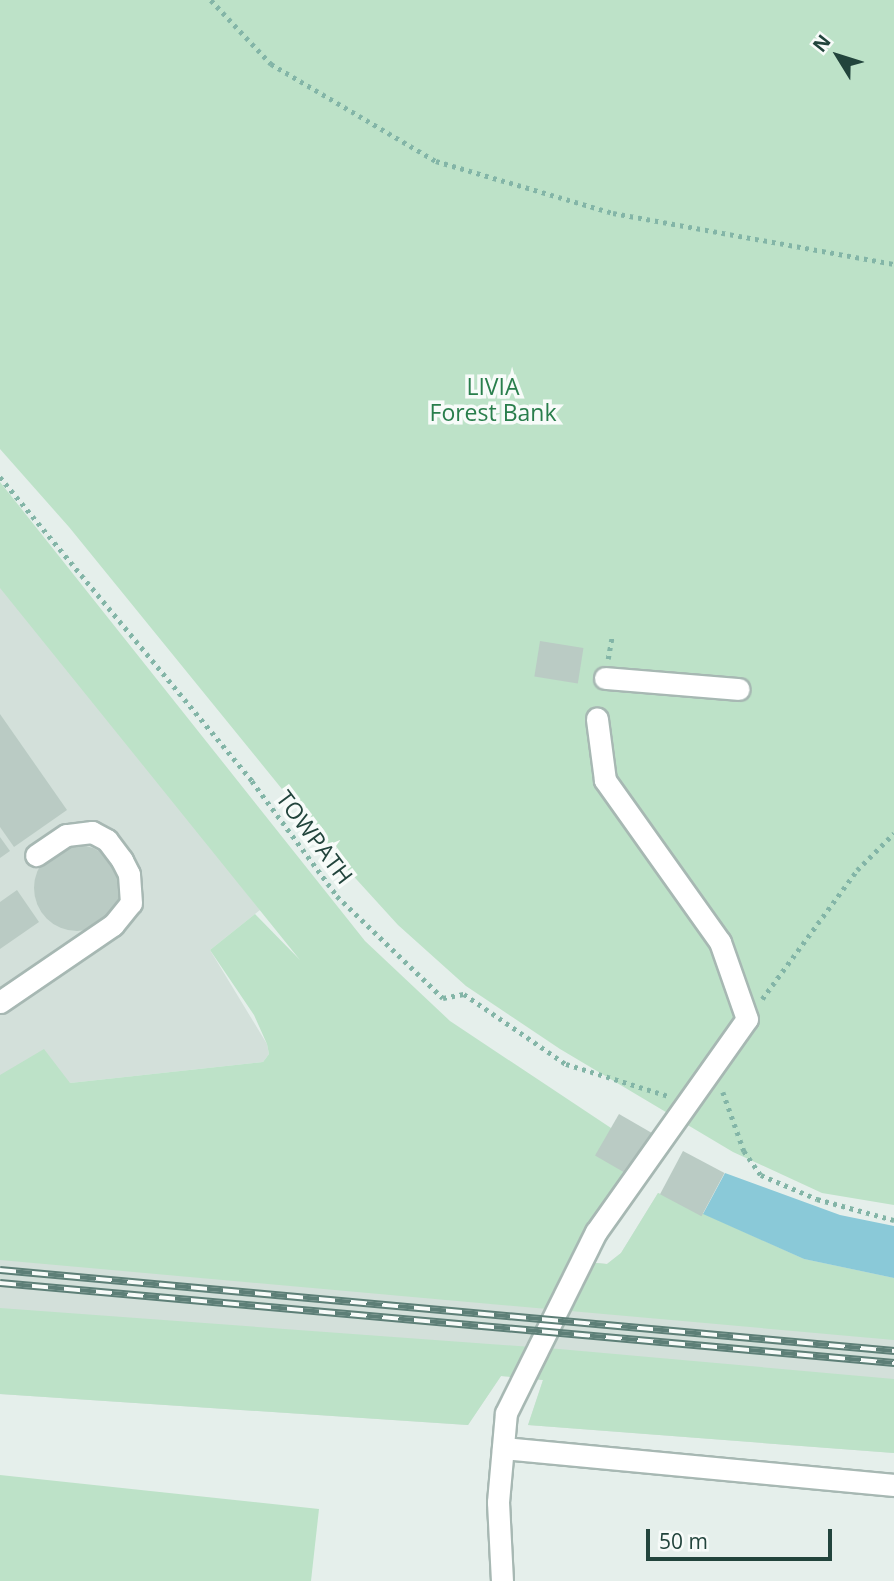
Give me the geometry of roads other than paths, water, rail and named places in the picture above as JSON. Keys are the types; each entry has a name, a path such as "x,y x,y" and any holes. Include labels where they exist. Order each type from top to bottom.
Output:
{"lane":[{"path":"605,678 739,689"},
{"path":"502,1581 498,1502 506,1413 596,1232 685,1102 747,1019 720,943 605,780 597,719"},
{"path":"0,1002 113,925 131,903 129,874 122,860 107,840 92,832 66,835 36,855"},
{"path":"503,1448 894,1485"}],"water":[{"path":"725,1173 840,1215 894,1226 894,1278 804,1259 703,1214"}],"railway":[{"path":"0,1270 894,1351"},
{"path":"0,1283 894,1363"}],"park label":[{"name":"LIVIA Forest Bank","path":"493,399"}]}
